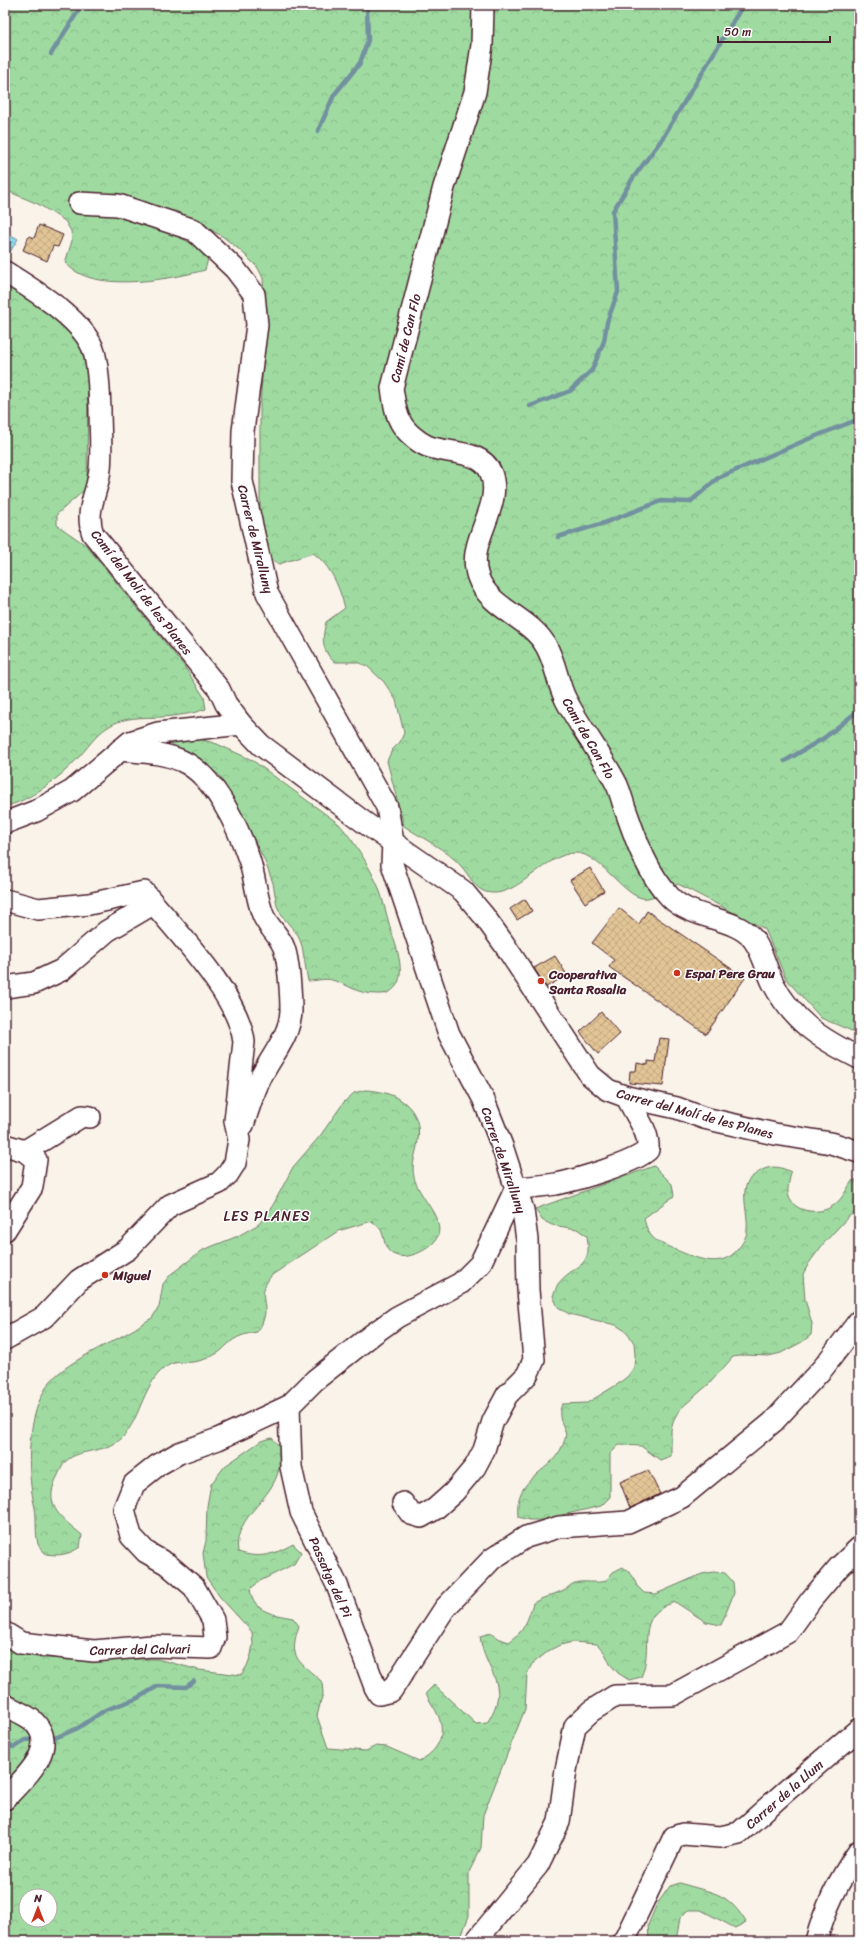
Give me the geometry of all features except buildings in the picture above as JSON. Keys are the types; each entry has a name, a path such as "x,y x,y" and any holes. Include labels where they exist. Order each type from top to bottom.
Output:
{"street":[{"name":"Camí de Can Flo","path":"483,5 482,45 475,92 444,187 392,388 396,411 401,424 414,438 428,447 457,452 479,460 491,471 494,490 491,507 478,546 477,574 483,588 504,608 532,630 546,645 558,674 564,698 618,786 635,838 648,866 661,885 671,898 698,914 747,932 759,948 773,983 794,1014 814,1034 859,1058"},
{"name":"Carrer de Miralluny","path":"79,203 118,205 194,230 235,269 254,294 257,325 243,431 242,481 267,592 387,807 393,846 392,864 449,1034 483,1098 523,1210 527,1240 528,1290 534,1360 527,1375 507,1395 493,1421 484,1450 475,1467 454,1492 435,1509 421,1517 411,1514 403,1503"},
{"name":"Camí del Molí de les Planes","path":"5,272 67,315 86,337 94,350 99,388 101,449 97,489 89,514 93,534 219,689 226,704 240,724 261,745 393,846"},
{"path":"5,823 36,811 72,791 130,742 158,732 240,724"},
{"path":"5,1339 44,1317 79,1280 128,1249 170,1205 219,1183 228,1174 235,1163 239,1140 256,1088 289,1024 290,1000 284,948 263,915 249,860 227,810 208,783 191,766 182,760 162,755 120,750"},
{"name":"Carrer del Molí de les Planes","path":"393,846 463,891 484,916 504,944 590,1076 608,1090 627,1097 677,1108 711,1119 775,1134 831,1143 859,1152"},
{"path":"5,900 38,909 89,904 144,892 227,996 243,1035 244,1042 235,1121 239,1140"},
{"path":"5,987 34,983 62,970 107,931 153,904"},
{"path":"289,1406 315,1380 397,1317 462,1283 480,1264 516,1188 557,1184 617,1166 643,1154 648,1150 648,1138 627,1097"},
{"path":"25,1151 82,1116 90,1117"},
{"path":"5,1145 25,1151 36,1160 32,1187 5,1230"},
{"name":"Passatge del Pi","path":"289,1406 291,1467 301,1512 337,1585 375,1687 379,1694 391,1691 445,1608 492,1559 526,1537 559,1527 628,1522 682,1497 773,1422 823,1368 859,1322"},
{"name":"Carrer del Calvari","path":"5,1633 21,1643 94,1651 152,1646 211,1648 215,1637 214,1620 202,1599 194,1587 167,1564 146,1552 131,1536 124,1509 134,1484 158,1465 179,1453 218,1439 289,1406"},
{"path":"476,1941 538,1865 559,1822 566,1770 575,1726 591,1711 615,1696 673,1695 788,1632 811,1600 839,1567 859,1548"},
{"path":"5,1705 31,1720 38,1727 43,1737 43,1749 39,1760 5,1799"},
{"name":"Carrer de la Llum","path":"623,1941 674,1837 683,1834 720,1837 739,1833 859,1729"},
{"path":"816,1941 826,1910 843,1874 859,1852"}],"green space":[{"path":"5,5 859,5 859,1034 821,1018 786,979 765,929 678,884 652,897 640,898 631,893 595,861 585,855 576,853 565,855 554,860 508,890 497,893 486,892 475,885 461,866 448,854 404,826 387,761 392,750 400,742 404,733 396,700 384,682 367,666 356,662 334,662 327,653 323,639 326,622 345,608 334,578 320,559 313,553 279,564 270,559 260,515 260,407 265,335 263,278 258,268 241,251 222,236 202,225 147,202 124,196 90,196 108,215 132,218 178,236 200,249 208,259 205,270 157,280 121,282 103,281 88,277 74,270 65,263 72,241 71,231 65,221 38,204 5,190"},
{"path":"5,282 21,291 78,337 88,366 87,488 57,514 57,525 87,546 184,666 204,697 206,709 178,715 127,719 114,723 99,734 62,774 44,788 23,800 5,806"},
{"path":"193,737 217,744 252,760 339,824 345,831 365,861 378,886 400,963 399,981 395,988 385,994 370,994 358,991 330,979 308,981 302,946 298,935 282,916 277,906 273,883 264,859 219,775 200,760 178,750 168,740"},
{"path":"365,1090 376,1091 397,1098 412,1110 418,1129 418,1141 413,1163 413,1172 418,1187 435,1215 438,1225 438,1233 434,1242 418,1253 408,1256 398,1256 387,1249 381,1230 372,1221 338,1231 272,1275 264,1288 265,1314 262,1324 257,1332 237,1337 219,1352 205,1359 169,1365 160,1372 148,1389 134,1420 122,1438 108,1447 78,1454 66,1461 56,1479 52,1497 57,1512 82,1535 80,1547 63,1554 46,1554 39,1546 37,1540 36,1512 32,1494 29,1460 32,1426 36,1410 42,1395 50,1382 66,1368 87,1354 152,1318 159,1307 163,1284 171,1274 203,1250 238,1236 259,1224 273,1205 293,1167 320,1136 344,1102 354,1093"},
{"path":"654,1166 672,1184 674,1196 644,1218 648,1231 654,1239 664,1245 700,1259 716,1261 724,1259 731,1255 741,1245 747,1233 745,1199 746,1187 751,1178 766,1168 777,1167 791,1172 788,1188 789,1197 796,1206 807,1211 820,1211 835,1205 852,1181 859,1179 859,1211 849,1216 824,1243 809,1263 803,1274 805,1300 812,1323 811,1335 802,1342 781,1353 769,1356 745,1355 733,1357 709,1384 680,1409 674,1419 671,1430 671,1456 660,1460 641,1446 619,1445 610,1454 610,1497 601,1506 541,1520 529,1520 518,1517 518,1502 522,1491 528,1482 553,1460 560,1451 565,1439 565,1430 560,1419 562,1404 587,1403 618,1384 628,1376 634,1367 635,1355 634,1343 627,1332 616,1325 569,1314 558,1307 553,1296 558,1284 564,1277 585,1261 588,1247 587,1236 577,1229 552,1225 542,1220 535,1209"},
{"path":"272,1438 279,1447 280,1460 278,1474 265,1496 248,1516 242,1527 238,1539 238,1552 253,1555 266,1555 279,1551 293,1544 301,1552 294,1564 260,1581 250,1589 255,1603 260,1608 271,1613 293,1618 299,1626 294,1646 295,1653 302,1664 322,1682 323,1693 317,1716 328,1748 366,1751 376,1746 387,1747 419,1761 431,1753 439,1742 441,1736 441,1723 426,1693 434,1685 476,1724 487,1723 494,1709 497,1698 497,1688 495,1678 486,1660 480,1636 491,1633 500,1639 509,1642 522,1630 533,1603 564,1590 578,1582 606,1581 613,1572 623,1567 632,1575 637,1586 644,1593 656,1594 702,1574 713,1572 725,1573 733,1582 734,1593 721,1625 706,1622 675,1602 662,1608 654,1615 649,1624 647,1633 645,1665 641,1677 629,1680 618,1673 610,1664 605,1653 597,1644 573,1642 560,1645 550,1650 532,1664 527,1674 525,1709 483,1815 481,1848 469,1872 469,1916 459,1941 5,1941 5,1647 17,1653 41,1658 157,1659 199,1670 241,1675 247,1666 251,1655 253,1644 252,1632 220,1597 206,1577 203,1553 206,1541 207,1506 211,1484 225,1466 261,1441"},
{"path":"680,1883 725,1898 739,1912 746,1922 735,1928 701,1910 688,1910 680,1918 676,1941 649,1941 648,1925 657,1904 670,1886"}],"water":[{"path":"11,235 18,239 10,252 5,250 5,245"}],"waterway":[{"path":"51,54 82,5"},
{"path":"318,131 334,95 360,63 368,40 367,5"},
{"path":"530,406 570,391 592,370 604,341 607,322 618,292 613,211 633,178 662,139 743,5"},
{"path":"558,537 604,523 661,501 690,502 718,478 859,419"},
{"path":"785,761 824,738 859,710"},
{"path":"47,1739 55,1738 78,1728 105,1710 136,1699 158,1686 186,1687 194,1681"},
{"path":"5,1745 14,1747 25,1740 38,1739"}],"place":[{"name":"Espai Pere Grau","path":"677,973"},
{"name":"Cooperativa Santa Rosalia","path":"541,981"},
{"name":"Miguel","path":"105,1275"}],"district":[{"name":"LES PLANES","path":"267,1216"}]}
